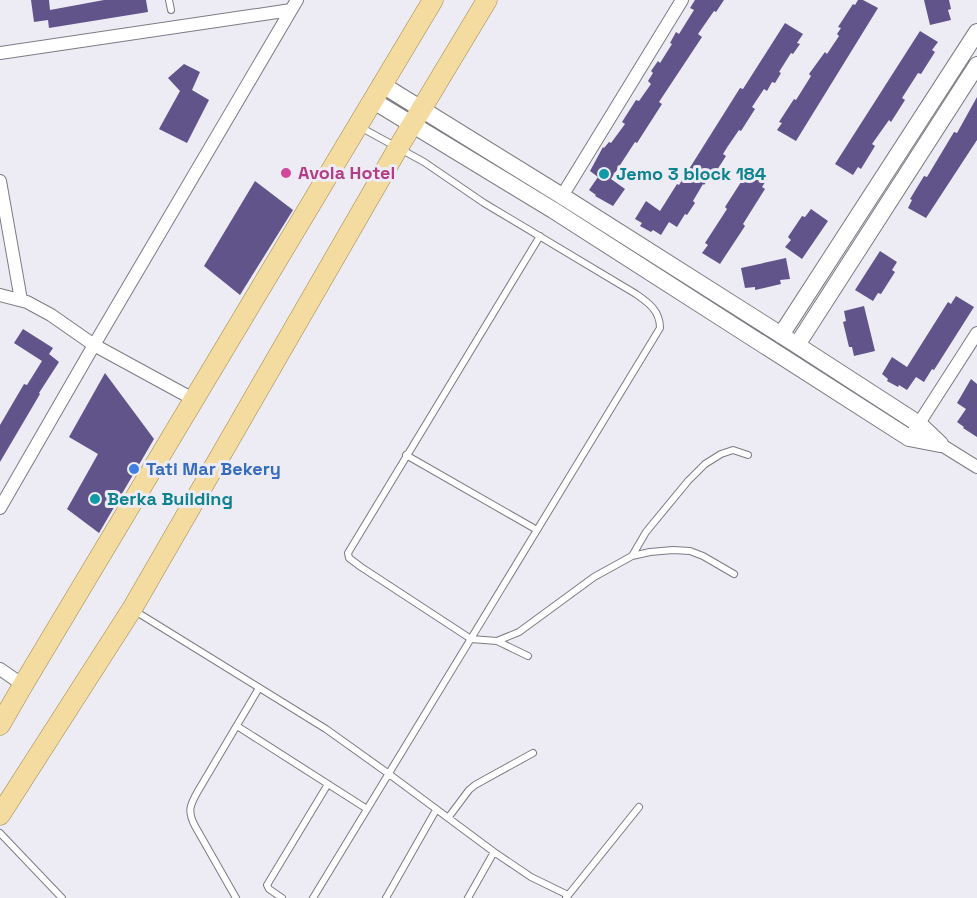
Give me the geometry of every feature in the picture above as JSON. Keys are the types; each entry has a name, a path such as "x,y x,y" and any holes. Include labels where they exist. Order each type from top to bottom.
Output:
{"main road":[{"path":"0,725 433,0"},
{"path":"0,815 132,609 398,148 487,0"}],"street":[{"path":"562,196 682,0"},
{"path":"0,53 294,5"},
{"path":"0,508 294,5"},
{"path":"781,336 977,32"},
{"path":"797,345 977,65"},
{"path":"377,92 562,196 919,424 940,444 977,467"},
{"path":"418,117 553,210 909,438 940,444"},
{"path":"0,181 21,300"},
{"path":"864,207 880,216"},
{"path":"0,296 27,302 51,315 94,345 193,399"},
{"path":"909,438 977,333"},
{"path":"0,669 23,685"}],"lane":[{"path":"169,0 171,10"},
{"path":"313,898 660,328 660,321 652,306 636,294 484,203 424,162 357,125"},
{"path":"528,656 497,641 471,639 361,567 349,558 348,553 540,236"},
{"path":"632,556 646,532 705,464 733,450 748,455"},
{"path":"406,455 537,530"},
{"path":"497,641 519,632 594,577 632,556 673,550 690,551 734,574"},
{"path":"132,609 326,729 494,852 531,877 567,896 639,807"},
{"path":"236,898 190,818 190,809 192,801 258,688"},
{"path":"237,726 367,809"},
{"path":"448,818 475,785 532,753"},
{"path":"282,898 269,890 267,885 328,784"},
{"path":"386,898 436,810"},
{"path":"0,833 62,898"},
{"path":"468,898 494,852"}],"building":[{"path":"31,0 49,0 50,10 104,0 146,0 148,12 49,28 48,20 34,22"},
{"path":"695,0 724,0 698,34 702,37 659,102 662,104 611,179 625,189 613,206 589,190 598,177 590,171 603,147 611,143 625,124 622,122 636,100 639,101 651,84 648,81 653,73 651,71 658,61 660,63 672,44 670,43 676,32 679,34 694,10 690,8"},
{"path":"858,0 863,0 878,8 796,141 777,130 782,123 779,122 811,76 809,74 839,36 837,34 841,28 838,27"},
{"path":"924,0 949,0 951,9 948,10 951,20 930,25"},
{"path":"785,23 803,34 797,43 800,44 793,54 791,53 775,83 772,82 767,91 764,89 752,107 755,109 723,154 726,156 712,178 710,177 703,184 687,215 685,214 677,227 669,222 661,235 640,226 642,223 635,219 646,201 660,211"},
{"path":"920,31 938,42 932,50 935,52 902,98 905,100 891,122 889,120 872,144 875,146 861,169 858,167 853,175 835,164"},
{"path":"184,64 200,72 192,90 209,100 187,143 159,129 180,91 168,78"},
{"path":"977,97 977,140 926,218 908,208 912,200 910,199 924,176 927,177 954,132 957,133"},
{"path":"750,168 767,179 762,187 765,189 743,224 745,226 720,264 702,253 708,245 705,243"},
{"path":"255,181 293,210 240,295 204,266"},
{"path":"811,209 828,221 802,259 785,247 791,240 788,237 802,216 805,217"},
{"path":"880,251 897,262 892,270 895,272 881,294 878,293 873,301 855,290"},
{"path":"786,258 790,279 780,280 781,284 755,290 755,287 745,288 741,268"},
{"path":"956,296 974,307 934,370 932,369 924,382 916,377 907,390 887,381 888,379 882,374 892,357 907,367 948,302 951,304"},
{"path":"864,306 875,351 854,356 852,347 849,347 843,322 846,321 844,311"},
{"path":"23,329 53,348 49,354 59,362 0,462 0,425 24,384 27,385 42,361 14,343"},
{"path":"105,373 154,439 99,533 67,509 98,454 69,437"},
{"path":"971,379 977,384 977,437 957,422 966,409 957,403"}],"place":[{"name":"Avola Hotel","path":"286,173"},
{"name":"Jemo 3 block 184","path":"604,174"},
{"name":"Tati Mar Bekery","path":"134,469"},
{"name":"Berka Building","path":"95,499"}]}
